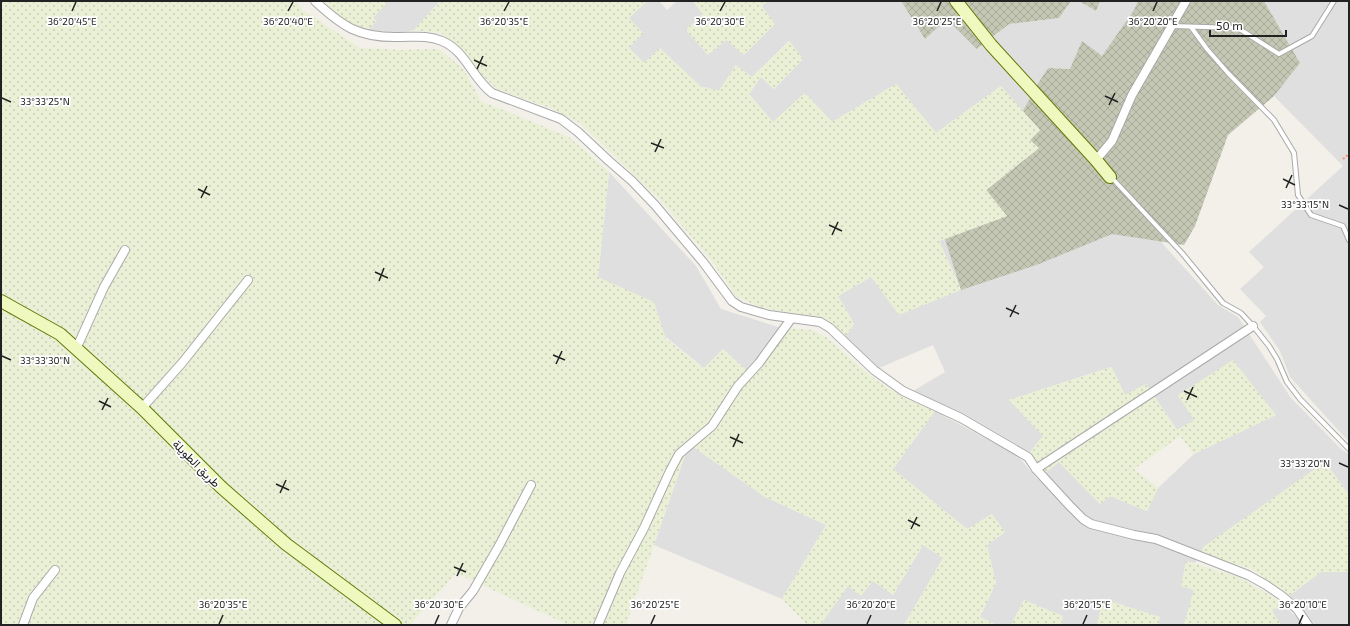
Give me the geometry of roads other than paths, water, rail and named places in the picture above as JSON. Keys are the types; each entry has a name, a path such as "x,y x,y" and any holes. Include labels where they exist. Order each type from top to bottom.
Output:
{"street":[{"path":"315,1 334,17 358,32 382,37 432,37 443,41 458,51 483,86 492,93 561,119 578,132 655,204 703,262 732,301 751,311 791,319 820,322 830,328 874,370 899,388 918,399 961,418 1028,457 1036,469 1083,519 1092,524 1156,539 1248,575 1282,596 1297,610 1308,625"},
{"path":"956,1 991,45 1110,176"},
{"path":"1096,160 1112,141 1132,95 1186,1"},
{"path":"77,347 104,287 125,250"},
{"path":"142,408 182,363 248,280"},
{"name":"طريق الطويلة","path":"1,301 60,334 77,347 142,408 221,486 286,544 395,625"},
{"path":"598,625 620,573 644,528 670,471 680,454 712,426 738,386 759,363 791,319"},
{"path":"1036,469 1253,326"},
{"path":"451,625 459,608 473,591 500,544 531,485"},
{"path":"23,625 33,598 55,570"}],"lane":[{"path":"1171,26 1238,28 1279,54 1312,36 1334,1"},
{"path":"1191,27 1207,49 1223,67 1274,120 1294,153 1298,195 1311,215 1343,226 1349,240"},
{"path":"1110,176 1182,253 1223,304 1241,313 1253,326 1269,346 1287,382 1300,399 1349,449"}]}
